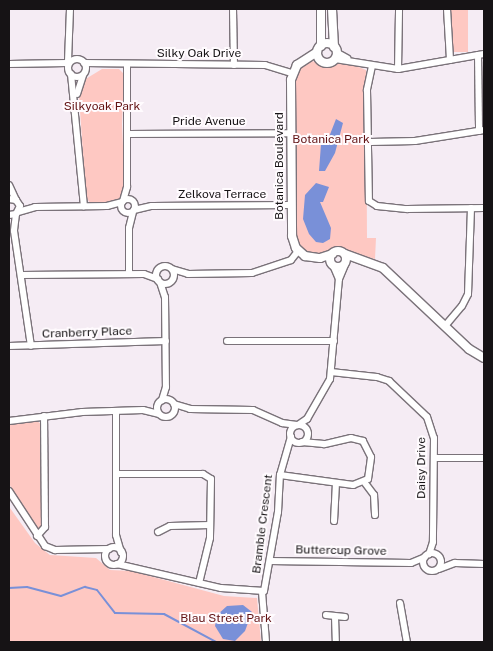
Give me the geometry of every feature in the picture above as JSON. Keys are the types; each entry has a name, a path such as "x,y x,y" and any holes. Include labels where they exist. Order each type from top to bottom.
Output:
{"street":[{"path":"70,9 70,43 67,62 76,99 84,206"},
{"path":"233,9 234,65"},
{"path":"321,9 319,52 327,63 335,52 332,9"},
{"path":"398,69 399,9"},
{"path":"447,9 450,60"},
{"path":"70,43 81,62 85,74 76,99"},
{"path":"292,73 305,60 319,52 326,44 335,52 350,60 372,66 398,69 481,54 482,130 415,141 370,142"},
{"path":"9,64 51,65 67,62"},
{"name":"Silky Oak Drive","path":"67,62 81,62 104,66 270,66 292,73"},
{"path":"51,65 70,72 85,74"},
{"name":"Silky Oak Drive","path":"85,74 104,66"},
{"path":"126,66 127,187 123,202 123,212 129,228"},
{"path":"372,66 367,90 370,142 368,199 373,205 484,208"},
{"name":"Botanica Boulevard","path":"292,73 292,240 298,251"},
{"name":"Pride Avenue","path":"127,134 291,133"},
{"path":"9,180 9,186 18,202 14,231"},
{"path":"127,187 133,201 129,228 129,274"},
{"path":"9,198 35,207"},
{"name":"Zelkova Terrace","path":"123,202 133,201 152,206"},
{"path":"31,346 14,231 9,217 35,207 107,206 123,202"},
{"name":"Zelkova Terrace","path":"123,212 152,206 291,205"},
{"path":"107,206 123,212"},
{"path":"445,326 462,306 468,294 471,208"},
{"path":"144,274 159,280 172,279 188,274 252,273 291,260 298,251 310,258 320,258 338,251 383,268 445,326 484,358"},
{"path":"332,254 332,264 338,279"},
{"path":"291,436 298,425 307,419 328,384 334,341 338,279 345,264 345,254"},
{"path":"320,258 340,267 358,258"},
{"path":"21,275 144,274 164,266 188,274"},
{"path":"158,269 159,280 165,297 166,341 166,387 159,414"},
{"path":"165,297 172,279 172,269"},
{"name":"Cranberry Place","path":"9,346 166,341"},
{"path":"227,341 334,341"},
{"name":"Daisy Drive","path":"331,372 377,377 395,386 427,417 433,431 433,542 438,556"},
{"path":"166,387 173,403 174,413"},
{"path":"143,410 161,401 190,409"},
{"path":"9,421 44,416 116,411 143,410 166,417 190,409 253,410 282,423 298,425 308,432 317,443"},
{"path":"116,411 116,535 122,552 117,564"},
{"path":"37,536 45,527 44,416"},
{"path":"307,419 308,432"},
{"path":"282,423 291,436 300,442 317,443 351,438 367,444 372,468 365,483"},
{"name":"Bramble Crescent","path":"289,451 308,432"},
{"name":"Bramble Crescent","path":"105,558 109,563 139,567 199,584 262,592 267,587 278,512 280,475 289,451 291,436"},
{"path":"434,458 484,458"},
{"path":"116,474 206,475 212,486 209,543 199,584"},
{"path":"280,475 336,484 365,483"},
{"path":"365,483 374,495 375,515"},
{"path":"334,521 336,484"},
{"path":"9,491 37,536 50,549 110,549"},
{"path":"158,532 170,526 210,525"},
{"path":"94,550 105,558 116,535"},
{"name":"Daisy Drive","path":"427,555 433,542"},
{"name":"Bramble Crescent","path":"110,549 122,552 139,567"},
{"path":"426,568 427,555 438,556 456,563 484,564"},
{"name":"Buttercup Grove","path":"411,563 427,555"},
{"path":"438,556 439,569 456,563"},
{"name":"Buttercup Grove","path":"270,561 411,563 431,571 439,569"},
{"path":"262,592 266,642"},
{"path":"400,603 407,642"},
{"path":"326,614 335,617 345,617"},
{"path":"335,617 336,642"}],"green space":[{"path":"451,9 468,9 468,52 451,52"},
{"name":"Botanica Park","path":"311,61 327,64 343,61 366,70 367,238 376,238 375,259 341,249 321,255 308,254 300,248 295,233 294,81 297,71"},
{"name":"Silkyoak Park","path":"102,69 119,69 124,74 122,124 125,190 121,198 113,203 90,203 86,197 79,96 84,80"},
{"path":"37,421 41,424 42,528 39,530 9,484 9,424"},
{"name":"Blau Street Park","path":"10,508 35,543 50,555 96,558 110,570 131,571 224,596 257,598 261,642 9,642"}],"water":[{"path":"336,119 343,123 335,153 325,171 319,171 321,144 329,137"},
{"path":"316,183 329,187 323,202 320,202 331,228 330,239 323,243 316,242 309,234 303,219 305,195"},
{"path":"243,605 252,612 245,631 235,641 223,639 215,626 217,615 227,606"}],"waterway":[{"path":"9,588 27,587 61,596 85,587 97,590 115,613 164,614 216,642"}]}
